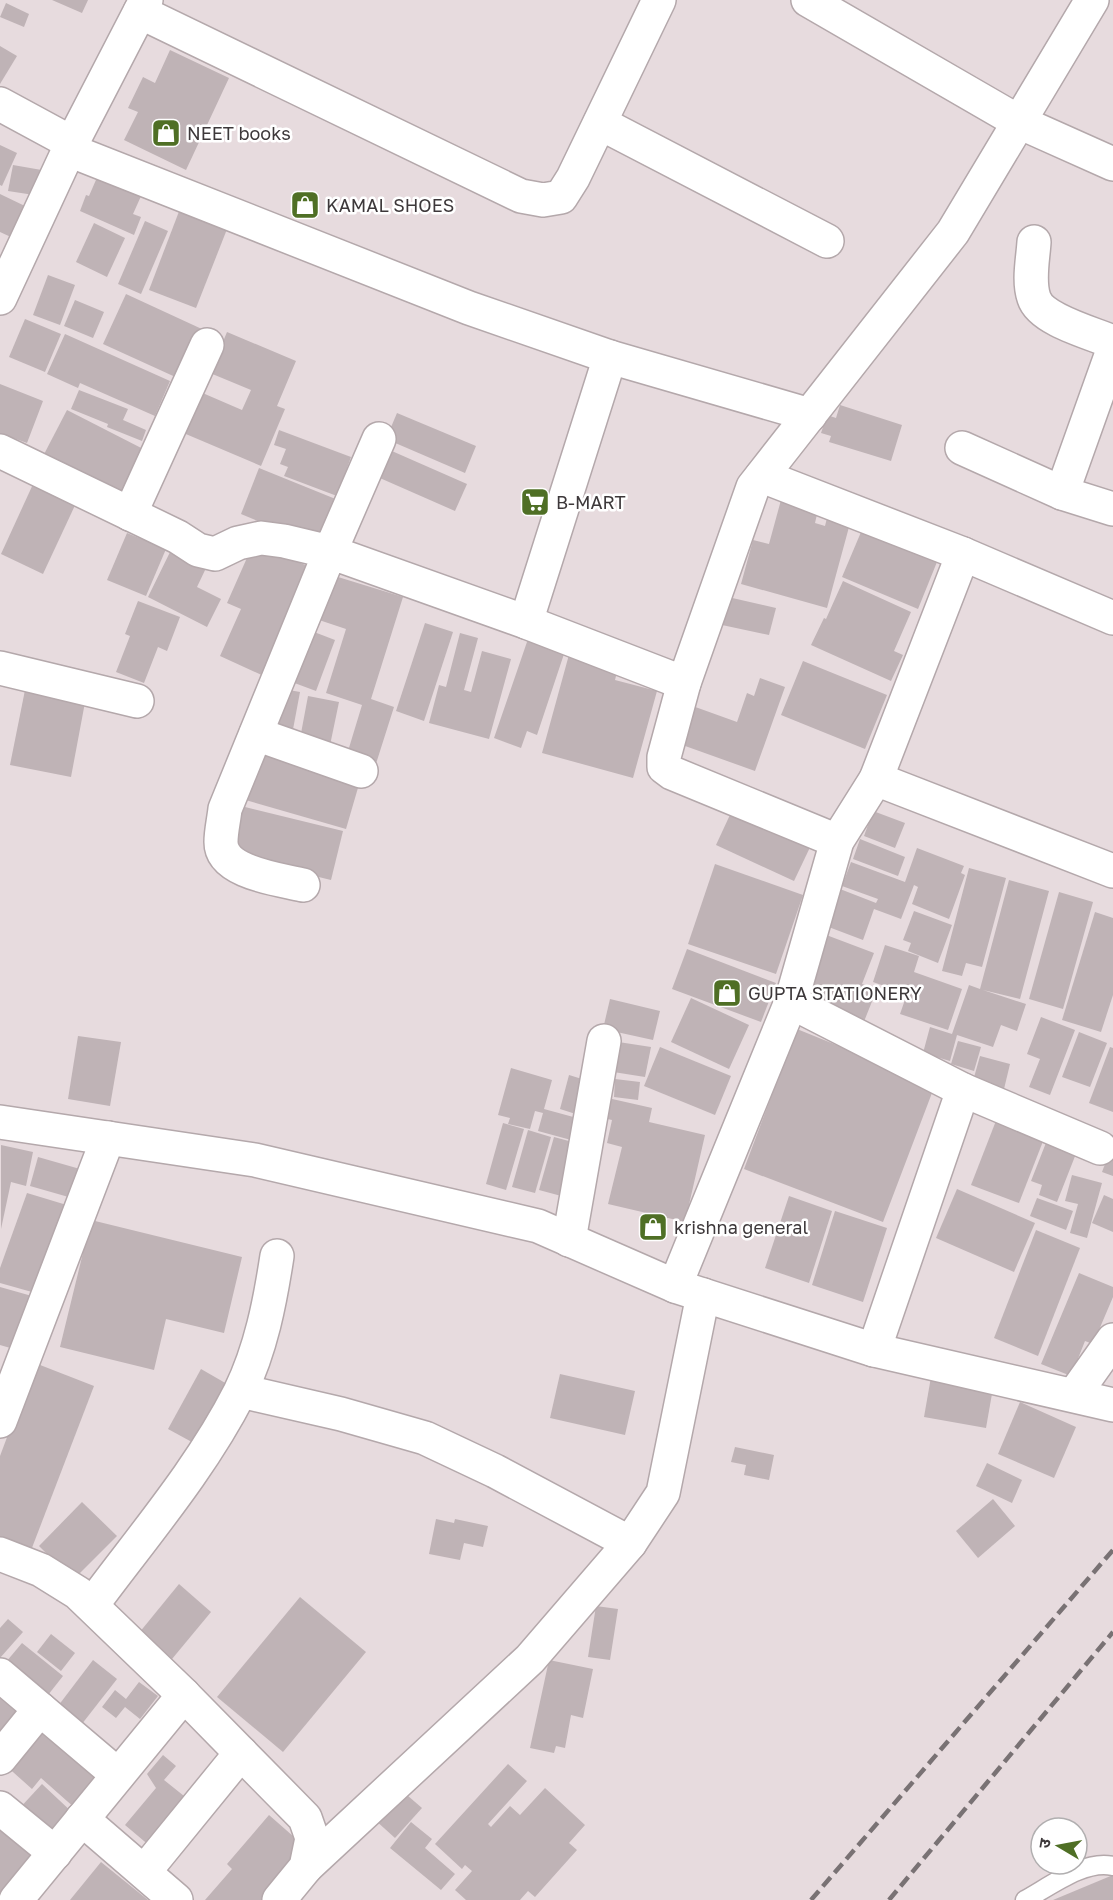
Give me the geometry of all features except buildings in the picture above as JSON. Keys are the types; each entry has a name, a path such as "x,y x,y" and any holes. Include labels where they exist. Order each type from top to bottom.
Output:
{"street":[{"path":"808,0 1019,122 1113,164"},
{"path":"837,841 672,773 664,767 664,756 684,683 753,488 952,232 1092,0"},
{"path":"0,297 71,146 143,6 521,196 543,200 561,197 573,178 600,123 650,3"},
{"path":"0,104 71,146 470,308 610,357 810,415"},
{"path":"600,123 827,241"},
{"path":"1034,242 1032,286 1034,299 1050,316 1113,342"},
{"path":"130,514 207,345"},
{"path":"1062,493 1113,350"},
{"path":"526,622 610,357"},
{"path":"303,885 248,871 228,861 221,844 225,808 379,439"},
{"path":"962,448 1062,493 1113,509"},
{"path":"0,451 178,537 198,550 215,554 238,543 261,538 330,552 526,622 684,683"},
{"path":"762,476 963,554 1113,618"},
{"path":"279,1900 306,1867 530,1659 630,1543 663,1493 689,1291 791,1002 837,841 876,779 963,554"},
{"path":"0,668 137,701"},
{"path":"256,734 361,771"},
{"path":"876,779 1113,871"},
{"path":"791,1002 963,1090 1100,1148"},
{"path":"569,1240 604,1041"},
{"path":"874,1350 963,1090"},
{"path":"0,1122 255,1160 538,1226 689,1291 874,1350 1113,1405"},
{"path":"1,1417 108,1138"},
{"path":"92,1605 203,1455 241,1391 258,1347 278,1256"},
{"path":"1074,1395 1113,1340"},
{"path":"241,1391 341,1414 425,1438 495,1471 630,1543"},
{"path":"0,1554 41,1570 78,1593 92,1605 305,1818 312,1838 306,1867"},
{"path":"0,1675 118,1775"},
{"path":"29,1895 55,1853 184,1695"},
{"path":"0,1758 40,1709"},
{"path":"82,1819 158,1890 241,1753"},
{"path":"0,1808 55,1853"}],"lane":[{"path":"1025,1900 1088,1866 1105,1864 1113,1866"}],"railway":[{"path":"811,1900 1113,1550"},
{"path":"889,1900 1113,1632"}],"place":[{"name":"NEET books","path":"166,133"},
{"name":"KAMAL SHOES","path":"305,205"},
{"name":"B-MART","path":"535,502"},
{"name":"GUPTA STATIONERY","path":"727,993"},
{"name":"krishna general","path":"653,1227"}]}
